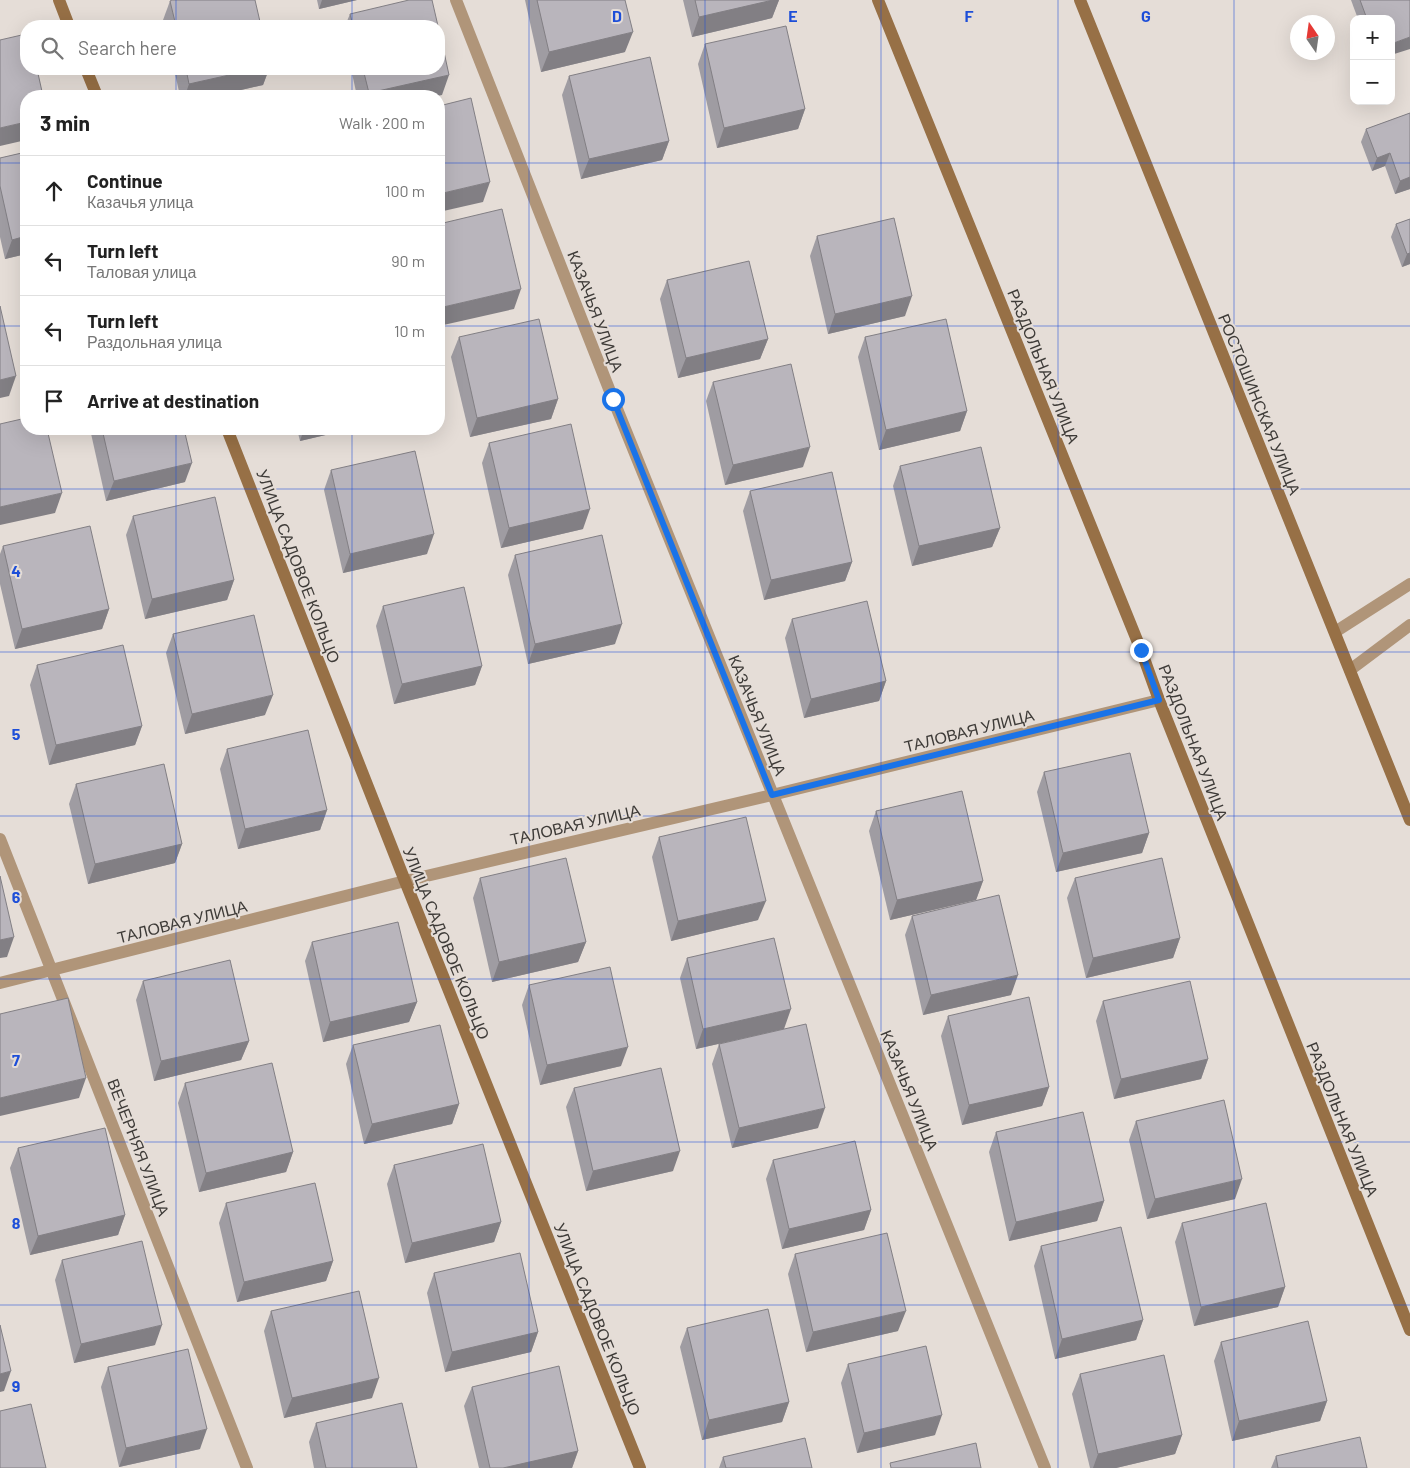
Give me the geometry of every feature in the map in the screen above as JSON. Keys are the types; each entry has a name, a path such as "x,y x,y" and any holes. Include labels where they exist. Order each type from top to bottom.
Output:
{"street":[{"path":"59,0 67,20"},
{"name":"КАЗАЧЬЯ УЛИЦА","path":"456,0 613,399 1045,1468"},
{"name":"РАЗДОЛЬНАЯ УЛИЦА","path":"878,0 1138,641 1159,700 1410,1330"},
{"name":"РОСТОШИНСКАЯ УЛИЦА","path":"1080,0 1410,820"},
{"path":"88,75 95,90"},
{"name":"УЛИЦА САДОВОЕ КОЛЬЦО","path":"229,435 405,881 640,1468"},
{"path":"1334,632 1410,584"},
{"path":"1350,670 1410,625"},
{"name":"ТАЛОВАЯ УЛИЦА","path":"0,983 405,881 772,795 1159,700"},
{"name":"ВЕЧЕРНЯЯ УЛИЦА","path":"0,839 247,1468"}],"building":[{"path":"255,0 260,20 175,20 170,1"},
{"path":"409,0 432,0 437,20 352,20 350,14"},
{"path":"537,0 625,0 633,32 549,52"},
{"path":"695,0 773,0 699,17"},
{"path":"1360,0 1410,0 1410,37 1395,43 1395,15 1366,15"},
{"path":"786,26 805,109 724,128 705,44"},
{"path":"20,35 20,75 38,75 42,90 20,90 20,123 0,128 0,40"},
{"path":"445,57 449,75 382,90 368,90 364,75 445,75"},
{"path":"650,57 669,141 589,159 569,76"},
{"path":"187,75 229,75 189,84"},
{"path":"471,98 490,182 445,193 445,104"},
{"path":"1410,113 1410,177 1400,181 1390,153 1377,158 1366,129"},
{"path":"20,153 20,238 12,240 0,186 0,158"},
{"path":"502,209 521,289 445,307 445,223"},
{"path":"894,218 912,296 835,314 817,236"},
{"path":"1410,219 1410,253 1407,254 1396,224"},
{"path":"749,261 768,339 686,358 667,280"},
{"path":"0,306 16,376 0,380"},
{"path":"539,319 558,399 477,418 459,337"},
{"path":"946,319 967,411 886,430 865,337"},
{"path":"791,364 810,447 733,465 713,382"},
{"path":"20,419 20,435 48,435 62,493 0,507 0,424"},
{"path":"571,424 590,509 509,528 489,443"},
{"path":"103,435 185,435 192,463 114,481"},
{"path":"981,447 1000,528 919,546 900,466"},
{"path":"415,451 434,534 350,554 331,470"},
{"path":"832,472 852,562 771,580 750,491"},
{"path":"215,497 234,580 152,599 133,516"},
{"path":"90,526 109,609 22,629 3,546"},
{"path":"602,535 622,624 535,644 515,555"},
{"path":"464,587 482,666 402,684 383,606"},
{"path":"867,601 886,681 811,699 792,619"},
{"path":"254,615 273,695 192,714 173,634"},
{"path":"123,645 142,726 56,745 37,665"},
{"path":"308,730 327,810 245,829 227,749"},
{"path":"1130,753 1149,833 1063,853 1044,772"},
{"path":"164,764 182,844 95,864 76,784"},
{"path":"962,791 983,881 897,900 876,811"},
{"path":"746,817 766,901 678,921 659,837"},
{"path":"566,858 586,942 499,962 480,878"},
{"path":"1162,858 1180,938 1093,958 1075,878"},
{"path":"0,876 14,937 0,940"},
{"path":"999,895 1018,975 931,995 912,916"},
{"path":"398,922 417,1002 330,1022 312,942"},
{"path":"774,938 791,1009 703,1029 687,958"},
{"path":"230,960 249,1041 161,1061 143,981"},
{"path":"610,967 628,1047 547,1065 529,985"},
{"path":"1190,981 1208,1059 1121,1079 1103,1001"},
{"path":"1029,997 1049,1087 969,1105 948,1016"},
{"path":"68,998 86,1078 0,1098 0,1014"},
{"path":"806,1024 825,1108 739,1128 719,1044"},
{"path":"440,1025 459,1104 372,1124 353,1045"},
{"path":"272,1063 293,1152 206,1173 185,1083"},
{"path":"661,1068 680,1151 593,1171 574,1088"},
{"path":"1224,1100 1242,1179 1155,1199 1136,1121"},
{"path":"1083,1112 1104,1201 1016,1222 996,1132"},
{"path":"105,1128 125,1215 38,1236 18,1148"},
{"path":"855,1141 871,1210 789,1229 773,1160"},
{"path":"483,1144 501,1222 412,1243 394,1165"},
{"path":"315,1183 333,1261 244,1282 226,1203"},
{"path":"1266,1203 1285,1287 1201,1307 1182,1223"},
{"path":"1121,1227 1143,1320 1062,1339 1041,1246"},
{"path":"887,1233 906,1311 813,1332 795,1254"},
{"path":"142,1241 162,1325 81,1344 62,1260"},
{"path":"520,1253 538,1332 452,1352 434,1273"},
{"path":"359,1291 379,1378 292,1398 271,1311"},
{"path":"768,1309 789,1402 709,1420 687,1328"},
{"path":"1308,1321 1327,1401 1239,1421 1221,1342"},
{"path":"0,1325 11,1371 0,1374"},
{"path":"926,1346 942,1415 864,1433 848,1364"},
{"path":"188,1349 207,1429 126,1448 108,1367"},
{"path":"1164,1355 1182,1435 1098,1454 1080,1374"},
{"path":"559,1366 578,1451 503,1468 490,1468 472,1387"},
{"path":"402,1403 417,1468 326,1468 316,1423"},
{"path":"31,1404 46,1468 0,1468 0,1411"},
{"path":"1360,1437 1367,1468 1278,1468 1276,1456"},
{"path":"805,1438 812,1468 726,1468 723,1457"},
{"path":"976,1443 981,1468 891,1468 890,1463"}],"route":[{"path":"613,399 772,795 1159,700 1141,650"}]}
